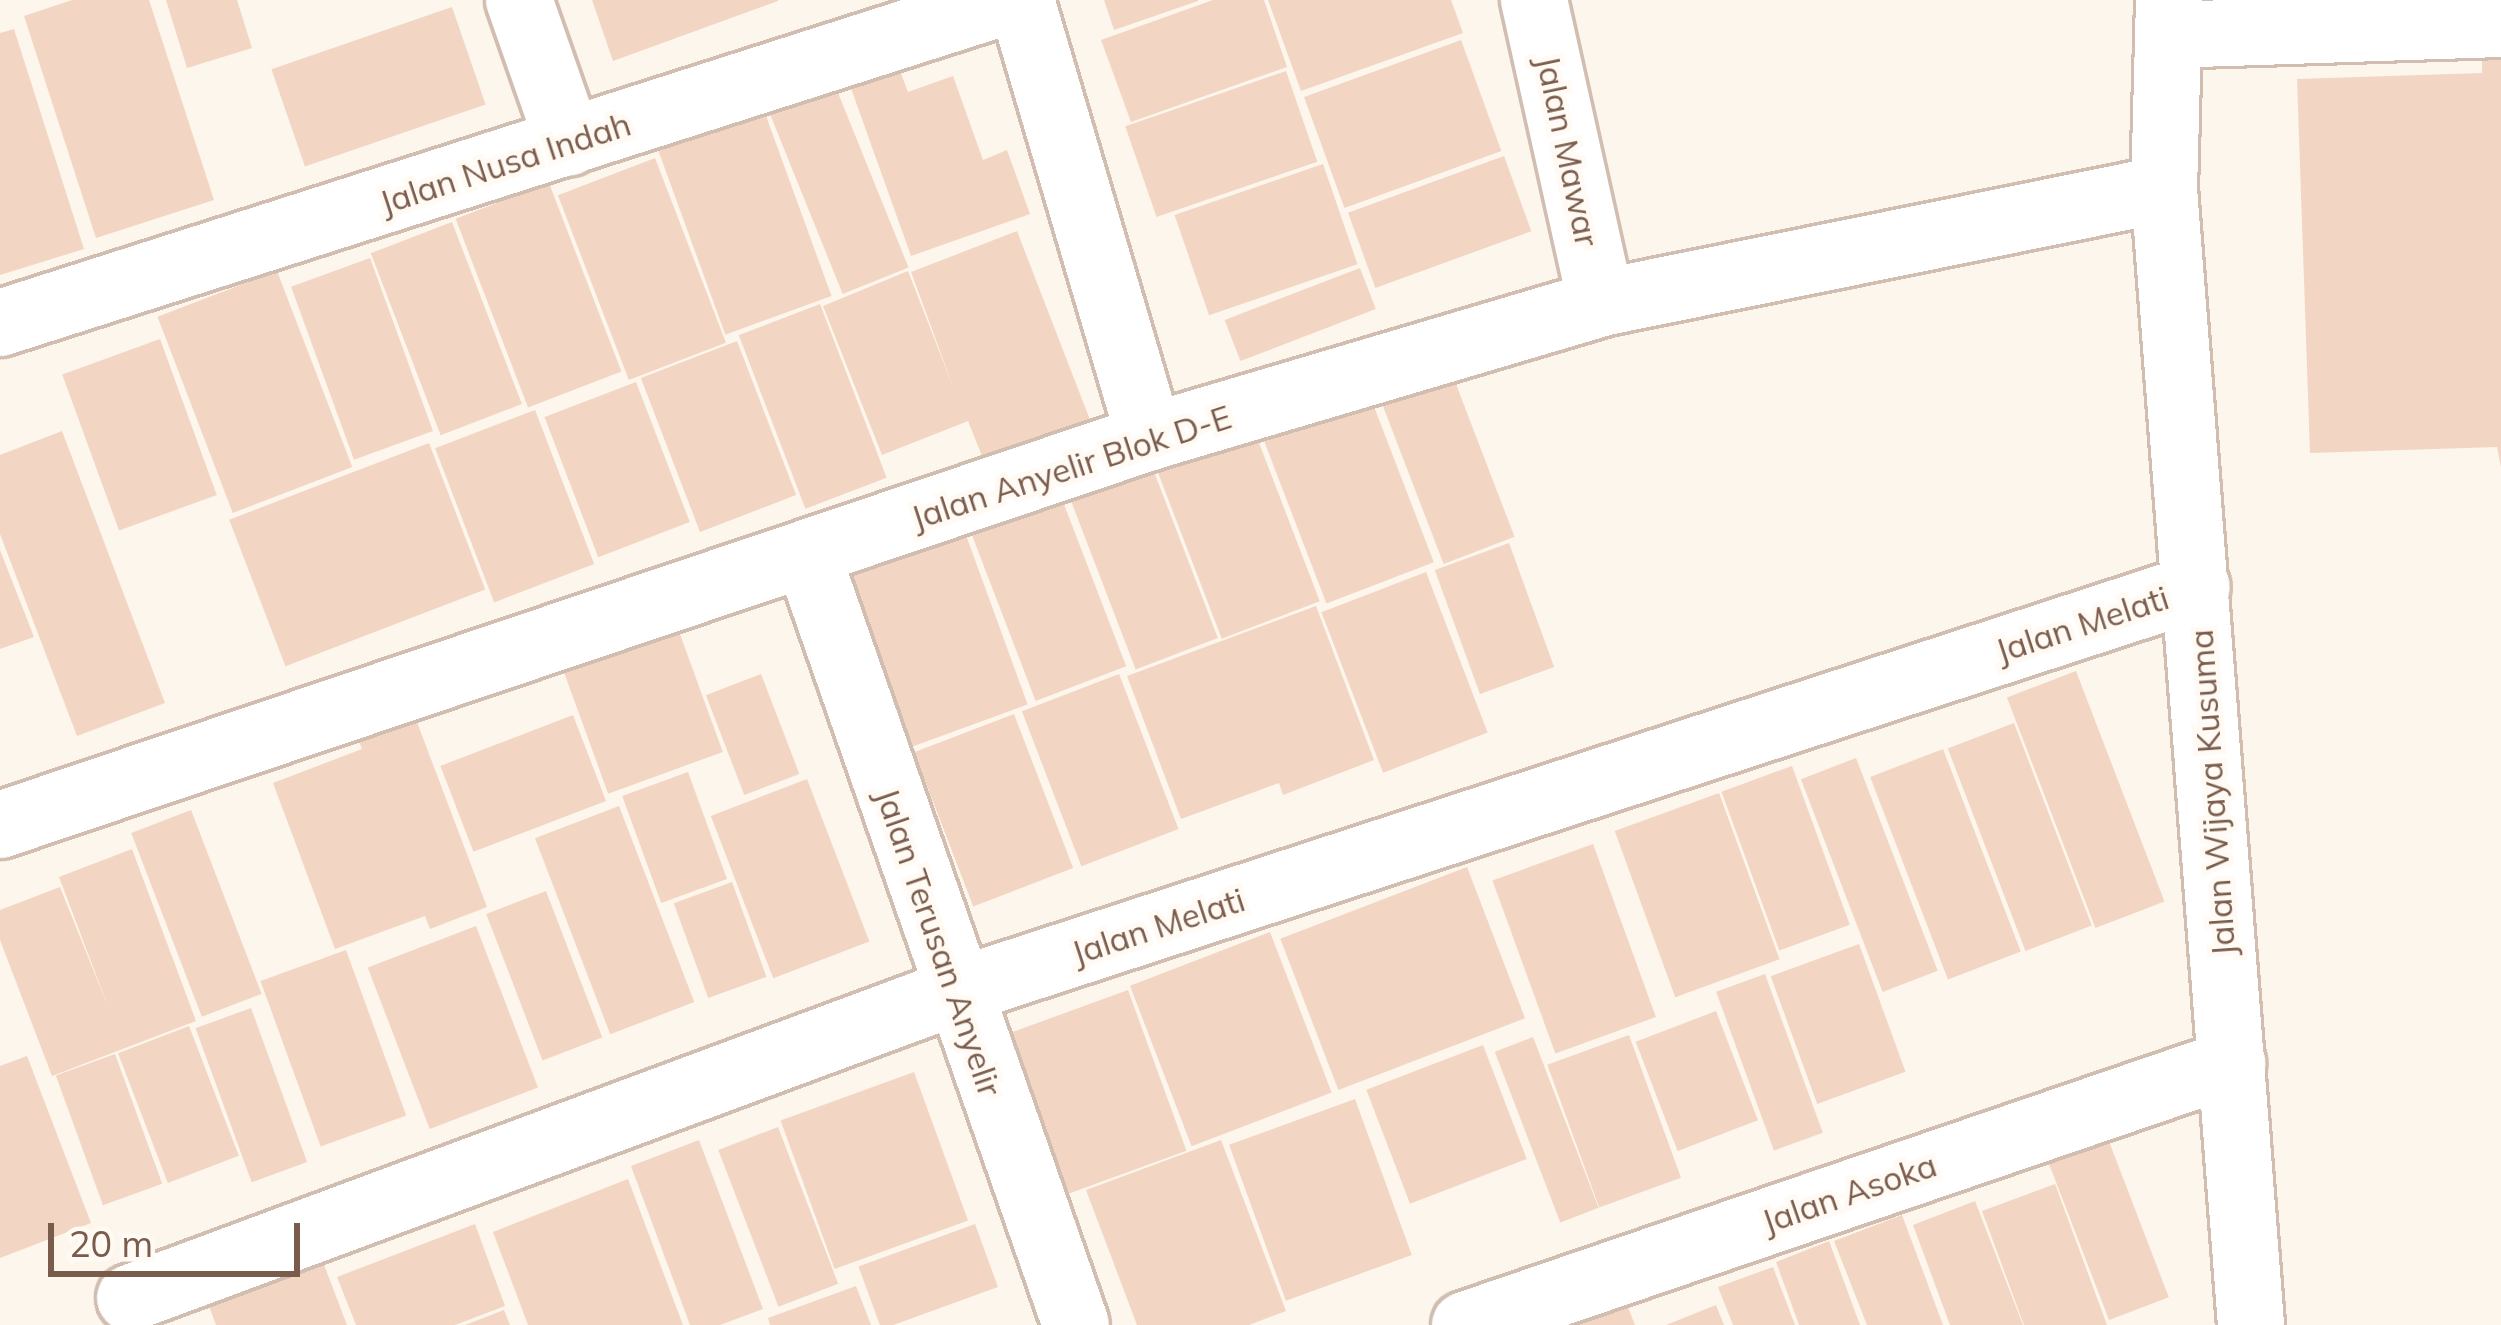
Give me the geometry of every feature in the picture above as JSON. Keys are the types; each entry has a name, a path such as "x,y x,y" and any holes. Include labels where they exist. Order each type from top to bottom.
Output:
{"street":[{"path":"519,0 569,143"},
{"name":"Jalan Nusa Indah","path":"0,323 1010,0"},
{"path":"1021,0 1150,437"},
{"name":"Jalan Mawar","path":"1534,0 1600,303"},
{"path":"2168,17 2501,24"},
{"name":"Jalan Wijaya Kusuma","path":"2168,17 2164,189 2251,1325"},
{"name":"Jalan Anyelir Blok D-E","path":"0,825 1150,437 1600,303 2164,189"},
{"name":"Jalan Terusan Anyelir","path":"808,556 955,992 1076,1325"},
{"name":"Jalan Melati","path":"130,1298 955,992 2197,587"},
{"name":"Jalan Asoka","path":"1465,1325 2232,1063"}],"building":[{"path":"72,0 149,0 214,200 96,238 24,16"},
{"path":"166,0 237,0 252,48 187,68"},
{"path":"592,0 778,0 778,1 613,61"},
{"path":"1104,0 1198,0 1198,1 1114,30"},
{"path":"1213,0 1264,0 1287,67 1131,122 1101,40"},
{"path":"1268,0 1451,0 1463,33 1301,91"},
{"path":"452,7 486,104 305,167 271,69"},
{"path":"14,29 84,249 0,275 0,33"},
{"path":"1461,40 1501,151 1344,208 1304,97"},
{"path":"2501,59 2501,467 2497,447 2310,453 2297,79 2482,73 2482,60"},
{"path":"897,63 908,92 953,76 983,160 1007,150 1030,214 911,256 848,80"},
{"path":"1286,71 1317,162 1157,217 1125,126"},
{"path":"834,83 909,268 843,294 768,110"},
{"path":"758,94 832,296 725,335 652,133"},
{"path":"1504,156 1531,231 1375,288 1348,213"},
{"path":"655,158 726,343 629,380 558,195"},
{"path":"1323,164 1358,264 1209,315 1175,215"},
{"path":"549,183 621,372 528,407 456,219"},
{"path":"452,222 522,404 441,435 371,253"},
{"path":"1017,231 1092,425 986,466 968,421 882,455 823,306 908,271 954,389 911,272"},
{"path":"370,258 433,431 354,460 291,287"},
{"path":"1360,268 1376,309 1240,361 1225,320"},
{"path":"277,271 352,467 233,513 158,317"},
{"path":"820,304 887,478 805,509 739,335"},
{"path":"160,339 217,495 119,531 62,375"},
{"path":"737,341 796,495 700,532 641,378"},
{"path":"1449,366 1515,537 1444,564 1378,393"},
{"path":"636,382 690,522 598,557 545,417"},
{"path":"1370,396 1434,562 1326,603 1263,437"},
{"path":"535,410 594,564 494,602 435,448"},
{"path":"62,431 165,703 77,736 0,534 0,455"},
{"path":"1256,435 1320,601 1222,639 1158,473"},
{"path":"429,443 485,590 285,666 229,520"},
{"path":"1148,456 1218,638 1136,670 1066,488"},
{"path":"1057,486 1126,666 1036,701 966,521"},
{"path":"963,527 1028,705 894,753 830,576"},
{"path":"1509,543 1554,667 1480,694 1435,570"},
{"path":"0,550 34,637 0,649"},
{"path":"1426,572 1488,733 1383,773 1321,612"},
{"path":"1316,606 1374,760 1283,795 1279,783 1181,819 1127,676"},
{"path":"677,626 723,752 608,794 562,668"},
{"path":"2076,671 2165,902 2095,928 2007,698"},
{"path":"761,674 799,774 744,795 706,695"},
{"path":"1119,674 1178,829 1081,866 1022,711"},
{"path":"412,709 487,907 430,929 425,916 335,949 273,783 362,749 355,731"},
{"path":"1014,714 1073,868 973,906 914,752"},
{"path":"573,715 606,801 473,852 440,766"},
{"path":"2014,723 2092,926 2025,951 1948,748"},
{"path":"1943,749 2021,952 1948,980 1870,777"},
{"path":"1856,758 1938,971 1883,992 1801,779"},
{"path":"1792,766 1850,925 1779,950 1722,792"},
{"path":"688,772 727,879 661,903 622,796"},
{"path":"807,779 869,941 773,978 711,816"},
{"path":"1719,793 1780,959 1675,997 1615,831"},
{"path":"619,806 694,1002 610,1034 535,838"},
{"path":"191,810 262,994 202,1017 131,833"},
{"path":"1593,844 1656,1017 1555,1053 1492,881"},
{"path":"132,849 196,1021 52,1076 0,940 0,910 60,887 109,1009 59,877"},
{"path":"1467,867 1525,1018 1338,1090 1280,939"},
{"path":"732,882 767,977 708,998 674,903"},
{"path":"546,891 602,1038 543,1061 486,914"},
{"path":"476,926 538,1088 430,1129 368,968"},
{"path":"1270,932 1332,1093 1192,1146 1130,986"},
{"path":"1859,944 1906,1072 1817,1104 1771,976"},
{"path":"346,950 406,1115 321,1147 260,981"},
{"path":"1765,974 1823,1133 1774,1151 1716,992"},
{"path":"1128,990 1186,1151 1036,1205 978,1045"},
{"path":"251,1008 307,1162 252,1182 196,1028"},
{"path":"1716,1011 1758,1120 1678,1151 1636,1042"},
{"path":"189,1026 239,1156 168,1183 118,1053"},
{"path":"1629,1035 1681,1178 1599,1208 1547,1065"},
{"path":"1533,1037 1599,1208 1560,1223 1495,1052"},
{"path":"1483,1045 1527,1159 1410,1204 1366,1090"},
{"path":"115,1054 162,1184 103,1205 56,1076"},
{"path":"27,1056 91,1223 0,1258 0,1066"},
{"path":"914,1072 968,1220 835,1269 781,1121"},
{"path":"1355,1099 1412,1255 1286,1301 1229,1145"},
{"path":"778,1127 838,1284 778,1307 718,1150"},
{"path":"2105,1131 2169,1297 2109,1320 2045,1154"},
{"path":"699,1140 763,1309 720,1325 690,1325 631,1166"},
{"path":"1221,1140 1286,1311 1249,1325 1137,1325 1086,1190"},
{"path":"628,1179 683,1325 528,1325 493,1232"},
{"path":"2055,1184 2107,1325 2024,1325 1982,1211"},
{"path":"1975,1201 2023,1325 1950,1325 1913,1225"},
{"path":"1902,1215 1943,1325 1867,1325 1834,1241"},
{"path":"475,1224 505,1306 455,1325 356,1325 337,1277"},
{"path":"975,1224 998,1287 893,1325 880,1325 858,1266"},
{"path":"1829,1241 1860,1325 1799,1325 1776,1262"},
{"path":"323,1262 347,1325 216,1325 209,1306"},
{"path":"1773,1267 1795,1325 1733,1325 1718,1287"},
{"path":"856,1286 871,1325 770,1325 768,1318"},
{"path":"1624,1297 1635,1325 1553,1325"},
{"path":"1716,1305 1724,1325 1666,1325"},
{"path":"504,1310 510,1325 465,1325"}]}
